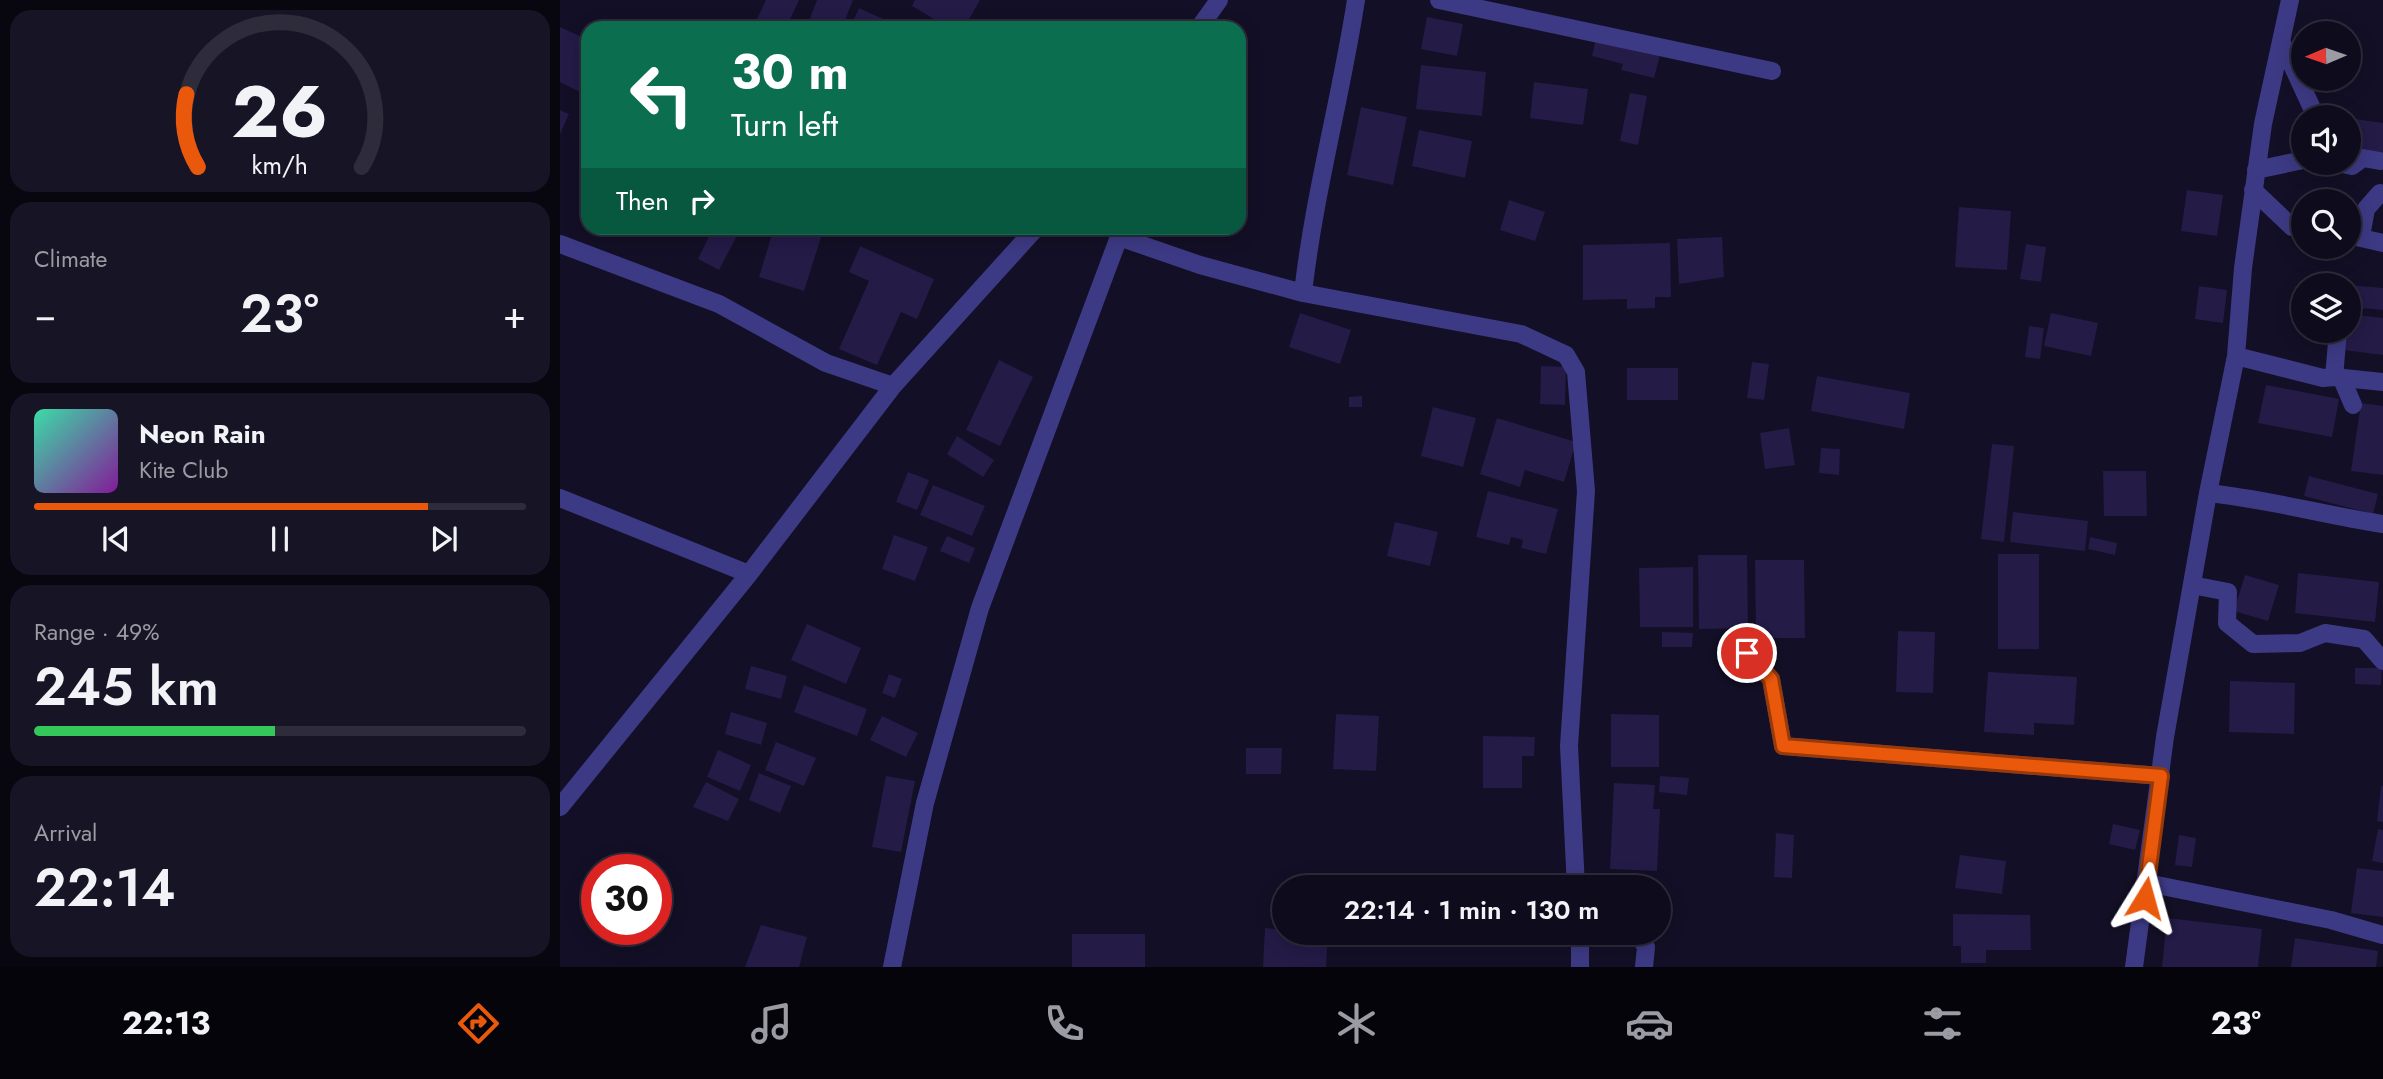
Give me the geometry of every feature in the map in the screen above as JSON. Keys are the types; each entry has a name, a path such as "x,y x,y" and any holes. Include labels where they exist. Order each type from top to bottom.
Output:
{"street":[{"path":"1204,21 1219,0"},
{"path":"1303,293 1308,240 1347,58 1356,0"},
{"path":"1439,0 1772,71"},
{"path":"2134,967 2192,585 2236,356 2256,170 2290,0"},
{"path":"2281,41 2310,105"},
{"path":"2361,159 2380,161"},
{"path":"2256,170 2291,163"},
{"path":"2253,190 2291,226"},
{"path":"2361,221 2366,209 2380,192"},
{"path":"563,798 749,574 893,386 1030,235"},
{"path":"892,967 925,803 980,608 1118,235"},
{"path":"1126,235 1200,265 1303,293 1410,316 1521,334 1566,355 1576,372 1586,491 1569,746 1575,875"},
{"path":"2361,237 2383,243"},
{"path":"560,244 719,304 826,363 893,386"},
{"path":"2338,343 2338,377 2353,405"},
{"path":"2236,356 2323,378 2383,382"},
{"path":"2208,493 2259,498 2338,517 2383,524"},
{"path":"560,498 749,574"},
{"path":"2192,585 2228,592 2227,623 2253,644 2300,643 2325,633 2364,639 2383,661"},
{"path":"1747,653 1771,679 1783,746 2161,776"},
{"path":"2147,883 2331,920 2383,935"},
{"path":"1580,945 1580,967"},
{"path":"1644,967 1645,945"}],"building":[{"path":"766,0 799,0 789,21 756,21"},
{"path":"817,0 853,0 845,21 809,21"},
{"path":"915,0 980,0 968,21 937,21 912,6"},
{"path":"859,8 888,21 853,21"},
{"path":"1427,17 1463,24 1457,56 1421,49"},
{"path":"560,27 581,37 581,92 560,82"},
{"path":"1596,39 1660,55 1654,78 1621,70 1623,64 1592,56"},
{"path":"1421,65 1486,72 1482,116 1416,109"},
{"path":"1534,82 1588,89 1583,125 1530,118"},
{"path":"1630,93 1647,96 1638,145 1620,141"},
{"path":"1361,107 1407,117 1393,185 1347,175"},
{"path":"560,110 569,114 560,134"},
{"path":"2361,120 2383,123 2383,153 2361,149"},
{"path":"1419,130 1472,141 1465,178 1412,166"},
{"path":"2187,190 2223,195 2217,236 2181,231"},
{"path":"1509,200 1545,212 1535,241 1500,230"},
{"path":"1959,207 2011,211 2007,270 1955,267"},
{"path":"710,235 737,235 719,270 698,259"},
{"path":"772,235 822,235 804,291 759,277"},
{"path":"1722,237 1724,277 1679,284 1677,239"},
{"path":"1670,243 1671,297 1655,297 1655,308 1627,309 1627,299 1583,300 1583,245"},
{"path":"2026,244 2046,247 2041,282 2020,279"},
{"path":"860,246 934,279 917,319 901,312 877,365 839,349 869,281 849,272"},
{"path":"2199,286 2227,290 2223,323 2195,319"},
{"path":"2361,286 2383,288 2383,310 2361,308"},
{"path":"1300,313 1351,330 1340,364 1289,347"},
{"path":"2051,313 2098,323 2091,356 2044,346"},
{"path":"2361,315 2383,318 2383,355 2343,350 2344,343 2361,343"},
{"path":"2029,326 2044,328 2040,359 2025,357"},
{"path":"999,360 1033,377 1000,446 966,430"},
{"path":"1752,362 1769,364 1764,400 1747,398"},
{"path":"1541,366 1566,367 1565,405 1540,404"},
{"path":"1627,368 1678,368 1678,400 1627,400"},
{"path":"1817,376 1910,393 1904,429 1811,411"},
{"path":"2266,385 2339,399 2332,437 2258,423"},
{"path":"1362,396 1362,407 1349,407 1349,397"},
{"path":"2361,403 2383,406 2383,475 2351,471"},
{"path":"1433,407 1476,418 1463,467 1421,456"},
{"path":"1497,418 1576,442 1564,482 1525,470 1520,487 1480,474"},
{"path":"1789,428 1795,465 1765,469 1760,433"},
{"path":"957,436 994,460 983,477 947,454"},
{"path":"1992,444 2014,446 2004,542 1981,539"},
{"path":"1821,448 1840,449 1839,475 1819,473"},
{"path":"2103,471 2146,471 2147,516 2104,516"},
{"path":"908,472 929,480 917,510 896,502"},
{"path":"2309,476 2378,494 2373,514 2304,496"},
{"path":"933,485 985,506 972,536 920,515"},
{"path":"1488,491 1558,509 1546,554 1521,548 1523,540 1511,537 1509,545 1476,537"},
{"path":"2013,512 2088,521 2085,551 2010,542"},
{"path":"1395,522 1438,532 1430,566 1387,556"},
{"path":"894,535 928,547 915,581 882,569"},
{"path":"947,536 975,548 969,563 940,551"},
{"path":"2090,537 2117,543 2115,555 2088,549"},
{"path":"1998,554 2039,554 2039,649 1998,649"},
{"path":"1698,555 1747,555 1748,628 1699,629"},
{"path":"1755,560 1804,560 1805,638 1756,638"},
{"path":"1693,567 1693,627 1640,627 1639,568"},
{"path":"2298,573 2379,582 2375,622 2295,613"},
{"path":"2245,575 2279,585 2268,621 2234,611"},
{"path":"807,624 861,648 846,684 791,660"},
{"path":"1898,631 1935,632 1933,693 1896,692"},
{"path":"1662,632 1693,633 1692,647 1662,647"},
{"path":"751,666 787,676 781,699 745,689"},
{"path":"2355,668 2382,668 2381,685 2355,684"},
{"path":"1988,672 2077,677 2074,725 2034,723 2034,735 1984,732"},
{"path":"889,674 902,679 895,698 882,693"},
{"path":"2230,681 2295,683 2294,734 2229,732"},
{"path":"804,685 867,709 857,736 794,712"},
{"path":"731,712 767,723 761,745 725,734"},
{"path":"1336,714 1379,716 1376,771 1333,769"},
{"path":"1611,714 1659,715 1659,767 1611,767"},
{"path":"882,716 918,733 906,757 870,740"},
{"path":"1483,736 1535,737 1534,756 1522,756 1522,788 1483,788"},
{"path":"776,742 816,758 804,786 765,770"},
{"path":"1246,748 1282,748 1281,774 1246,774"},
{"path":"718,750 751,765 740,791 707,777"},
{"path":"759,773 791,786 780,813 749,800"},
{"path":"886,776 915,781 901,852 872,847"},
{"path":"1660,776 1689,778 1687,795 1659,792"},
{"path":"706,782 739,799 728,821 693,807"},
{"path":"1614,783 1655,785 1653,809 1660,809 1657,871 1610,869"},
{"path":"2383,786 2383,822 2377,821"},
{"path":"2113,824 2140,830 2135,850 2109,844"},
{"path":"2378,829 2383,830 2383,863 2372,861"},
{"path":"1776,833 1794,835 1792,878 1774,877"},
{"path":"2179,835 2196,838 2192,867 2175,865"},
{"path":"1960,855 2006,861 2002,894 1955,888"},
{"path":"2357,868 2383,871 2383,917 2351,913"},
{"path":"1953,914 2030,915 2031,950 1986,950 1986,963 1961,963 1961,946 1953,946"},
{"path":"2167,918 2262,929 2258,967 2162,967"},
{"path":"761,925 807,937 799,967 745,967"},
{"path":"1265,928 1272,929 1272,945 1327,945 1326,967 1263,967"},
{"path":"1072,934 1145,934 1145,967 1072,967"},
{"path":"2295,938 2378,951 2376,967 2291,967"}],"route":[{"path":"1747,653 1771,679 1783,746 2161,776 2145,898"}]}
